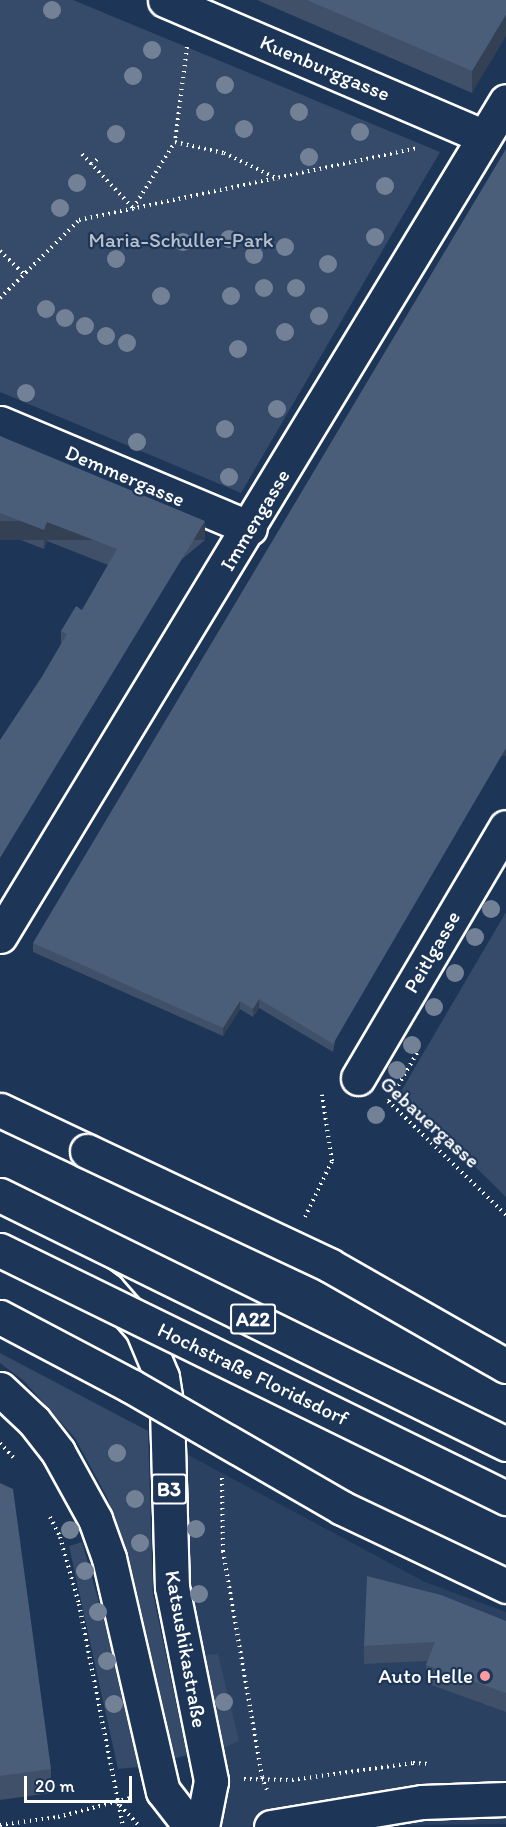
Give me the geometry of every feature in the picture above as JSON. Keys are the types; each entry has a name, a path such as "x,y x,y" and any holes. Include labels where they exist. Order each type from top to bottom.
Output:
{"main road":[{"name":"Kuenburggasse","path":"178,5 484,137"},
{"name":"Immengasse","path":"0,936 250,528 506,101"},
{"name":"Demmergasse","path":"0,423 250,528"},
{"name":"Peitlgasse","path":"358,1078 506,827"},
{"path":"0,1110 329,1265 506,1366"},
{"name":"A22","path":"0,1195 506,1444"},
{"name":"Katsushikastraße","path":"0,1224 60,1254 108,1290 130,1313 154,1355 167,1409 172,1587 211,1781 202,1827"},
{"name":"Hochstraße Floridsdorf","path":"0,1250 506,1498"},
{"path":"0,1317 130,1386 342,1508 506,1586"},
{"path":"0,1389 34,1421 58,1452 95,1519 109,1558 163,1791 190,1827"},
{"path":"271,1827 422,1802 506,1799"}],"path":[{"path":"133,208 175,142 178,5"},
{"path":"175,142 224,153 278,179"},
{"path":"0,298 79,220 425,146"},
{"path":"82,154 133,208"},
{"path":"91,164 98,159"},
{"path":"0,251 24,274"},
{"name":"Gebauergasse","path":"358,1078 458,1165 506,1215"},
{"path":"322,1095 332,1161"},
{"path":"0,1443 21,1465"},
{"path":"46,1509 60,1537 80,1604 123,1827"},
{"path":"211,1781 292,1779 413,1763 442,1765"},
{"path":"0,1825 58,1817 116,1800 163,1791"},
{"path":"116,1800 140,1827"}],"shaded area":[{"path":"153,1436 425,1582 506,1612 506,1824 222,1827 153,1580"}],"green space":[{"name":"Maria-Schuller-Park","path":"0,0 73,0 440,152 241,493 0,392"},
{"path":"506,912 506,1197 400,1093"},
{"path":"0,1353 148,1431 153,1594 187,1755 173,1759 131,1569 107,1497 75,1438 24,1381 0,1363"},
{"path":"82,1542 117,1667 138,1767 118,1769 69,1546"},
{"path":"218,1654 239,1741 223,1748 204,1663 207,1655"}],"building":[{"path":"307,0 506,0 506,15 472,71"},
{"path":"506,149 506,748 333,1044 259,999 253,1009 240,1001 223,1028 33,943"},
{"path":"0,436 205,521 0,858 0,740 67,634 61,631 76,606 82,610 117,549 47,522 44,530 0,513"},
{"path":"0,1483 13,1489 51,1769 0,1776"},
{"path":"367,1576 441,1595 506,1621 506,1693 426,1665 435,1642 364,1646"}],"place":[{"name":"Auto Helle","path":"485,1676"}]}
